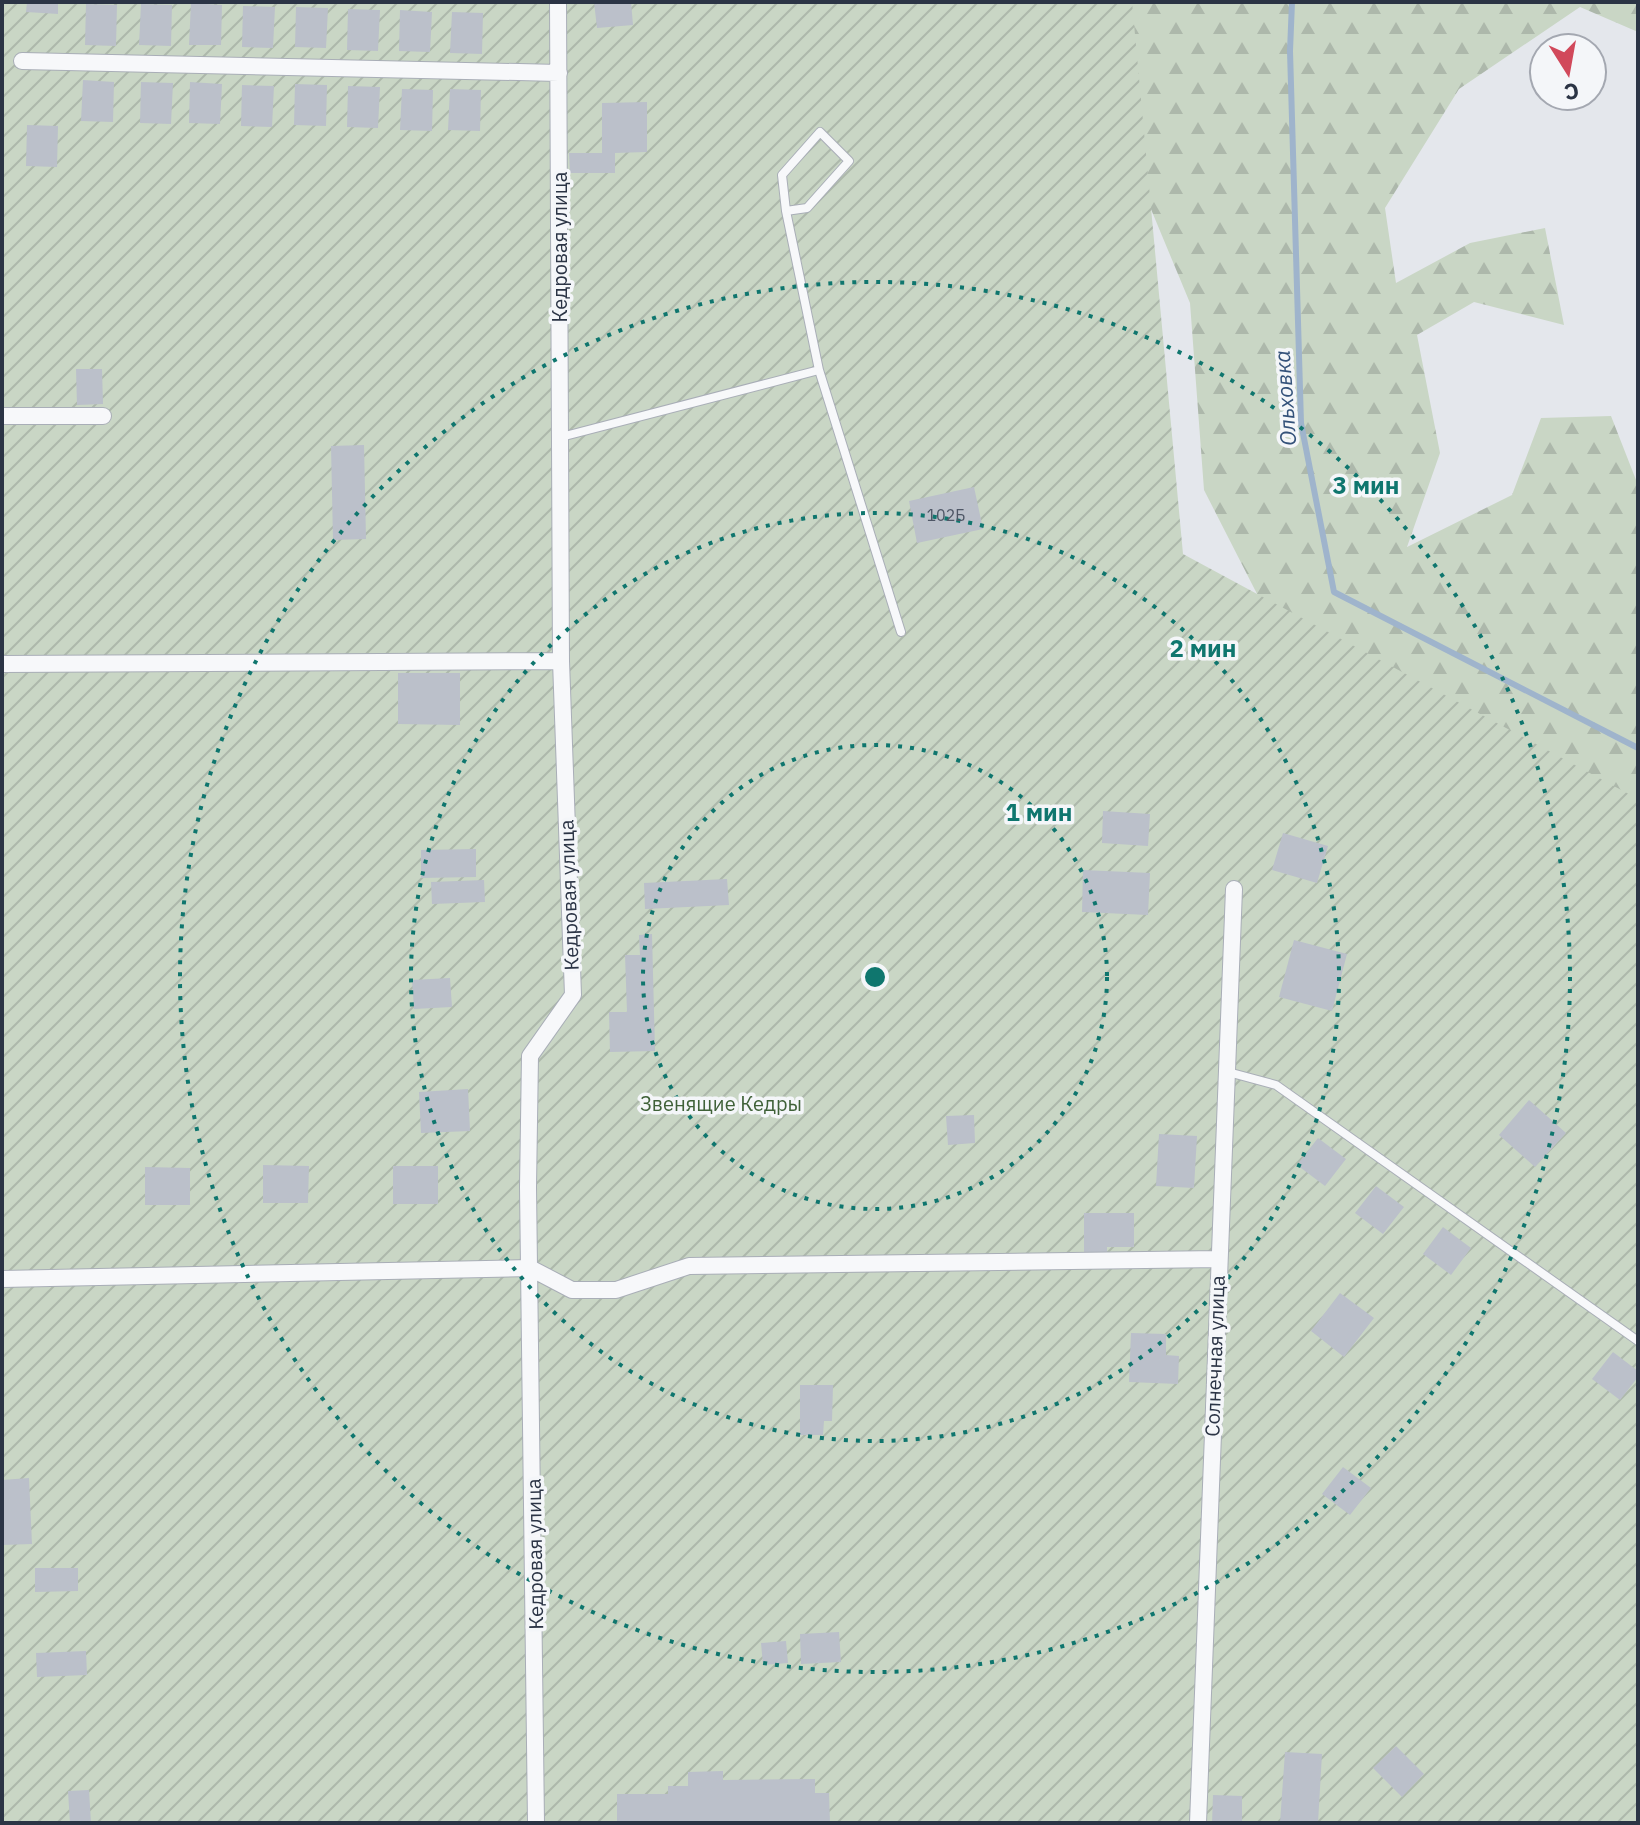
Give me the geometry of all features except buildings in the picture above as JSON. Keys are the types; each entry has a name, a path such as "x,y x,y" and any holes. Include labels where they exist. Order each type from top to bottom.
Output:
{"street":[{"name":"Кедровая улица","path":"536,1823 530,1056 573,995 561,661 558,2"},
{"path":"22,61 559,73"},
{"path":"2,416 103,416"},
{"path":"2,664 561,661"},
{"name":"Солнечная улица","path":"1198,1823 1234,889"},
{"path":"2,1279 530,1268 572,1290 616,1290 689,1266 1219,1259"}],"lane":[{"path":"786,211 807,208 849,161 820,132 782,175 786,211 819,370 901,632"},
{"path":"561,437 819,370"},
{"path":"1227,1072 1276,1085 1638,1341"}],"green space":[{"name":"Звенящие Кедры","path":"2,2 1132,2 1183,554 1638,799 1638,1823 2,1823"},
{"path":"929,2 1638,2 1638,32 1580,7 1543,32 1528,32 1528,42 1459,89 1385,208 1396,283 1470,243 1545,228 1564,325 1474,302 1417,335 1440,453 1407,547 1512,495 1541,418 1611,416 1638,485 1638,846 1276,631 1204,490 1190,303 1143,190"}],"waterway":[{"name":"Ольховка","path":"1292,2 1290,51 1301,423 1334,592 1638,748"}]}
